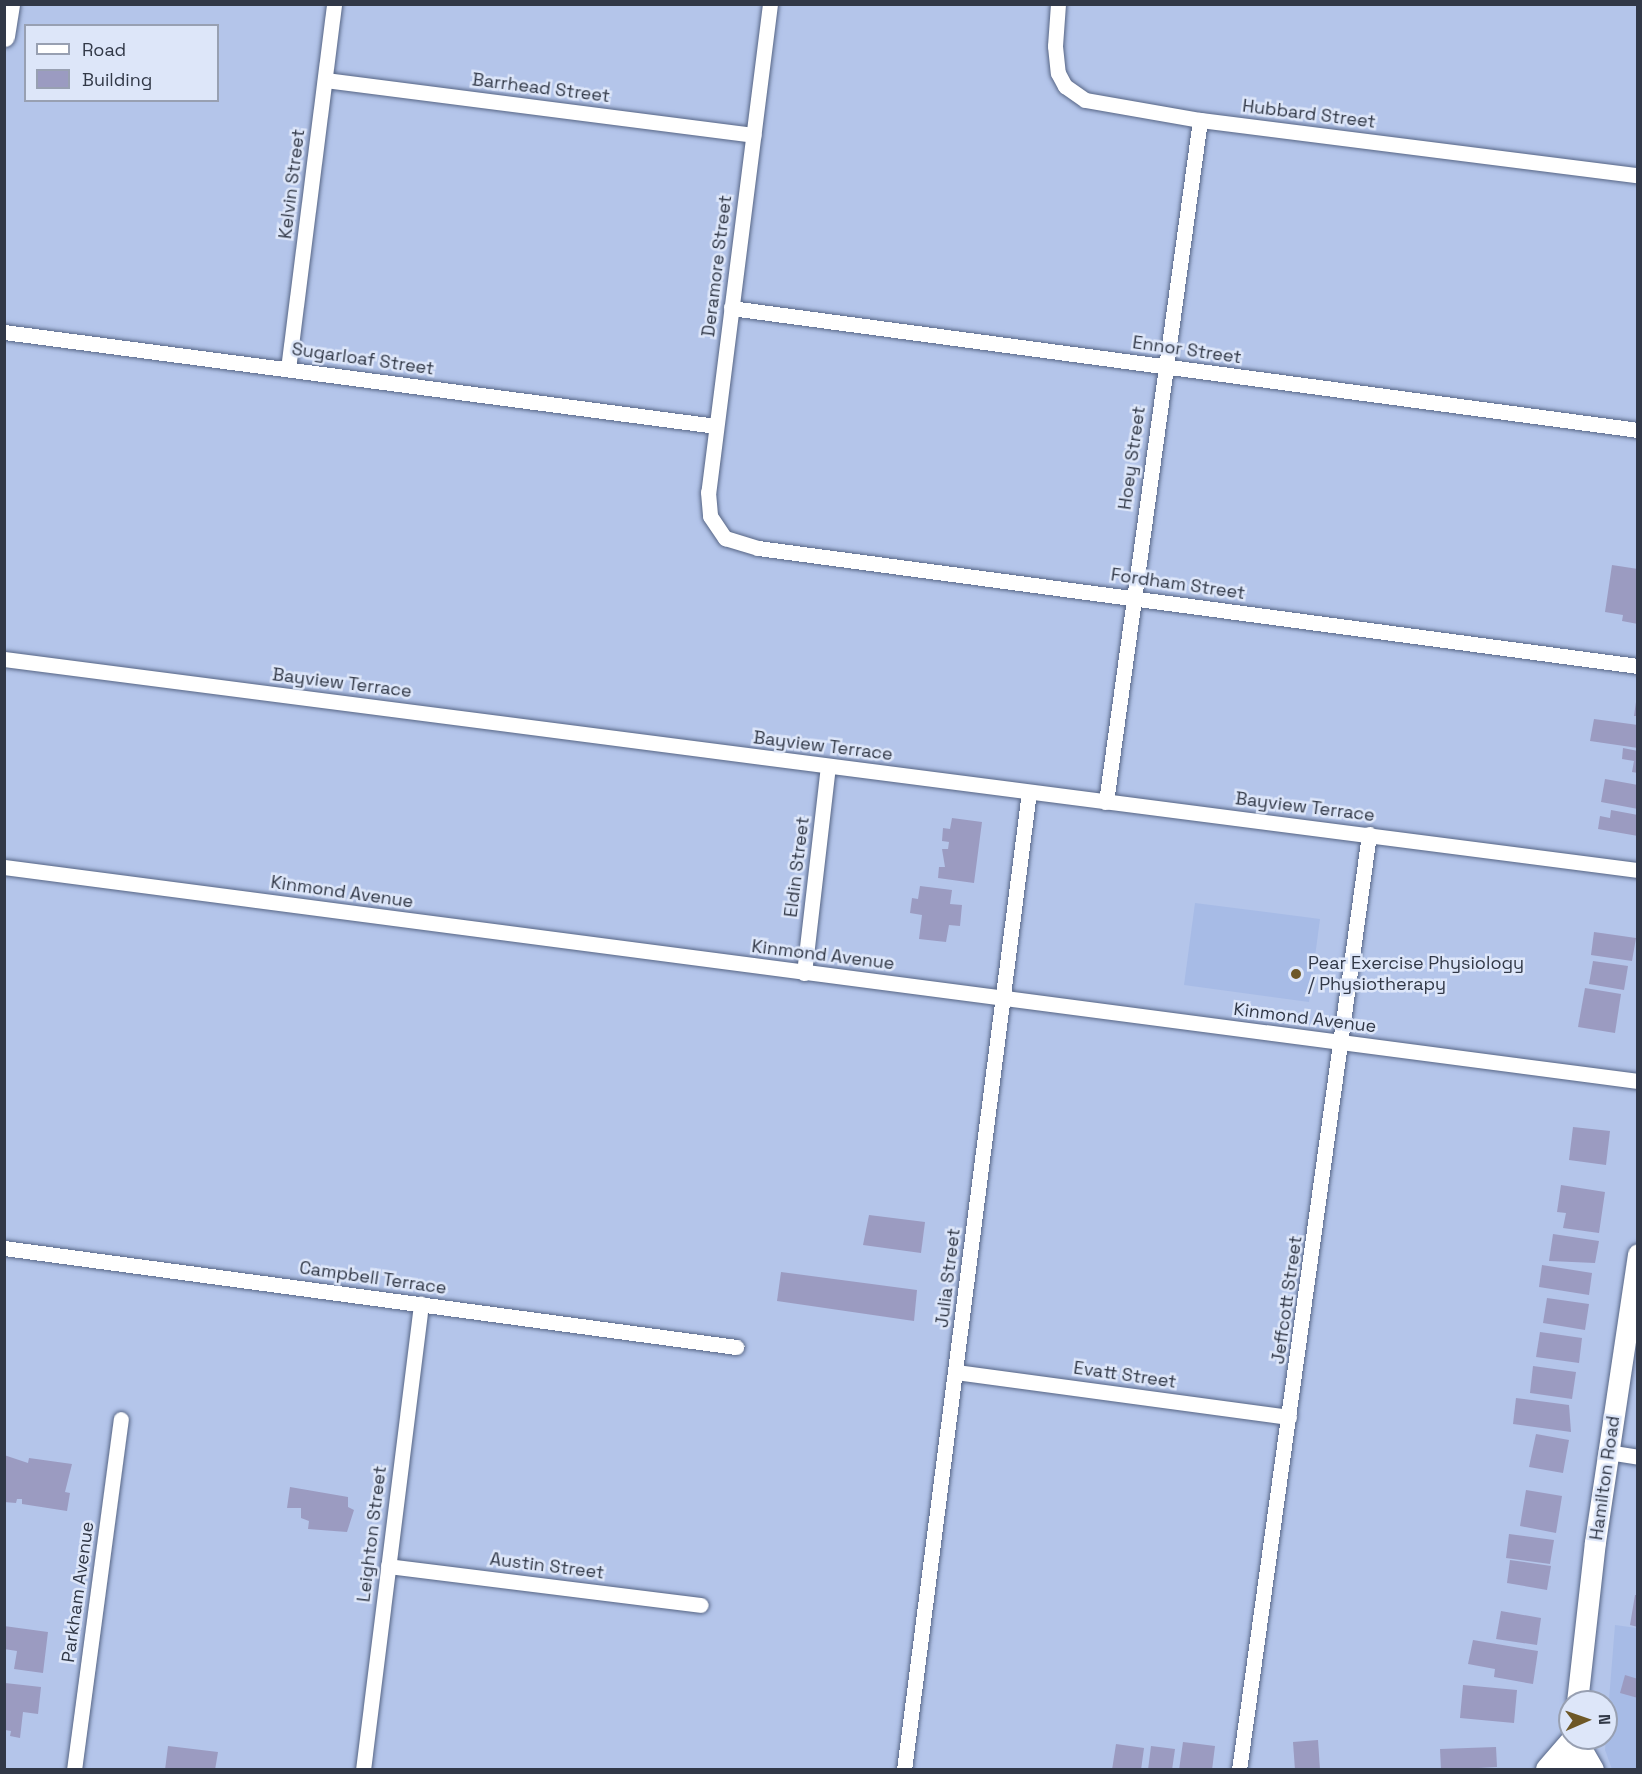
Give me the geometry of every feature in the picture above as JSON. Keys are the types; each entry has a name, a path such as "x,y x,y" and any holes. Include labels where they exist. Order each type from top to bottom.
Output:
{"highway":[{"path":"1549,1770 1565,1750"},
{"path":"1580,1750 1591,1770"}],"main road":[{"path":"4,36 9,4"},
{"name":"Hamilton Road","path":"1578,1690 1608,1452 1638,1254"},
{"path":"1571,1770 1573,1750"}],"street":[{"name":"Kelvin Street","path":"288,369 334,4"},
{"name":"Deramore Street","path":"718,532 708,504 770,4"},
{"name":"Hubbard Street","path":"1058,4 1056,60 1065,86 1074,95 1098,104 1200,120 1638,174"},
{"name":"Barrhead Street","path":"325,80 753,135"},
{"name":"Hoey Street","path":"1106,802 1200,120"},
{"name":"Ennor Street","path":"731,308 1638,430"},
{"name":"Sugarloaf Street","path":"4,332 716,426"},
{"name":"Fordham Street","path":"718,532 751,547 1638,666"},
{"name":"Bayview Terrace","path":"4,659 1638,870"},
{"name":"Eldin Street","path":"804,973 828,767"},
{"name":"Julia Street","path":"904,1770 1005,997 1029,792"},
{"name":"Jeffcott Street","path":"1239,1770 1369,834"},
{"name":"Kinmond Avenue","path":"4,867 1638,1081"},
{"name":"Campbell Terrace","path":"4,1248 736,1347"},
{"name":"Leighton Street","path":"363,1770 420,1304"},
{"name":"Evatt Street","path":"956,1372 1289,1417"},
{"name":"Parkham Avenue","path":"74,1770 122,1419"},
{"path":"1608,1452 1638,1456"},
{"name":"Austin Street","path":"388,1566 701,1605"}],"shaded area":[{"path":"1195,903 1320,919 1309,1002 1184,985"},
{"path":"1615,1625 1637,1628 1637,1769 1612,1769 1605,1750 1618,1750 1618,1690 1610,1690"}],"building":[{"path":"1612,565 1638,569 1638,624 1622,621 1623,615 1605,612"},
{"path":"1636,702 1638,702 1638,716 1634,716"},
{"path":"1594,719 1638,725 1638,748 1590,741"},
{"path":"1623,748 1638,751 1638,773 1632,772 1634,761 1622,759"},
{"path":"1605,779 1638,785 1638,809 1601,802"},
{"path":"1611,810 1638,815 1638,836 1598,829 1600,816 1610,818"},
{"path":"952,818 982,822 974,883 938,878 939,867 945,867 942,849 948,849 949,842 942,841 943,828 950,829"},
{"path":"920,886 952,890 950,904 962,905 960,926 949,925 946,942 919,939 922,915 910,913 912,898 918,899"},
{"path":"1594,932 1636,938 1632,961 1591,955"},
{"path":"1593,961 1628,966 1624,990 1589,984"},
{"path":"1585,988 1621,994 1615,1033 1578,1027"},
{"path":"1573,1127 1610,1131 1606,1165 1569,1160"},
{"path":"1561,1185 1605,1192 1599,1233 1563,1228 1566,1213 1557,1212"},
{"path":"869,1215 925,1222 921,1253 863,1245"},
{"path":"1553,1234 1599,1241 1595,1263 1549,1261"},
{"path":"1542,1265 1592,1273 1589,1295 1539,1287"},
{"path":"781,1272 917,1290 914,1321 777,1301"},
{"path":"1547,1298 1589,1304 1585,1330 1543,1323"},
{"path":"1540,1332 1582,1338 1579,1363 1536,1357"},
{"path":"1533,1366 1576,1372 1572,1399 1530,1393"},
{"path":"1516,1398 1569,1405 1571,1432 1513,1424"},
{"path":"1536,1434 1569,1440 1563,1473 1529,1467"},
{"path":"4,1455 28,1463 29,1458 72,1464 65,1492 70,1493 67,1511 22,1504 22,1499 17,1499 16,1503 4,1502"},
{"path":"290,1487 348,1497 348,1507 354,1510 347,1532 308,1529 309,1521 301,1518 301,1508 287,1508"},
{"path":"1526,1490 1562,1496 1556,1533 1520,1526"},
{"path":"1509,1534 1554,1540 1550,1564 1506,1558"},
{"path":"1510,1560 1551,1566 1547,1590 1507,1583"},
{"path":"1635,1595 1638,1595 1638,1627 1630,1625"},
{"path":"1501,1611 1541,1618 1537,1645 1496,1639"},
{"path":"4,1626 48,1632 43,1673 14,1669 17,1651 4,1649"},
{"path":"1473,1640 1538,1651 1533,1684 1494,1677 1495,1669 1468,1664"},
{"path":"1625,1675 1638,1679 1638,1698 1620,1693"},
{"path":"5,1683 41,1687 38,1714 23,1712 20,1738 10,1736 11,1731 5,1730"},
{"path":"1463,1685 1517,1690 1514,1723 1460,1718"},
{"path":"1318,1740 1320,1770 1295,1770 1293,1742"},
{"path":"1183,1742 1215,1746 1212,1770 1179,1770"},
{"path":"1116,1744 1144,1748 1141,1770 1112,1770"},
{"path":"168,1746 218,1752 215,1770 165,1770"},
{"path":"1151,1746 1175,1749 1172,1770 1148,1770"},
{"path":"1496,1747 1497,1767 1441,1770 1440,1749"}],"place":[{"name":"Pear Exercise Physiology / Physiotherapy","path":"1296,974"}]}
